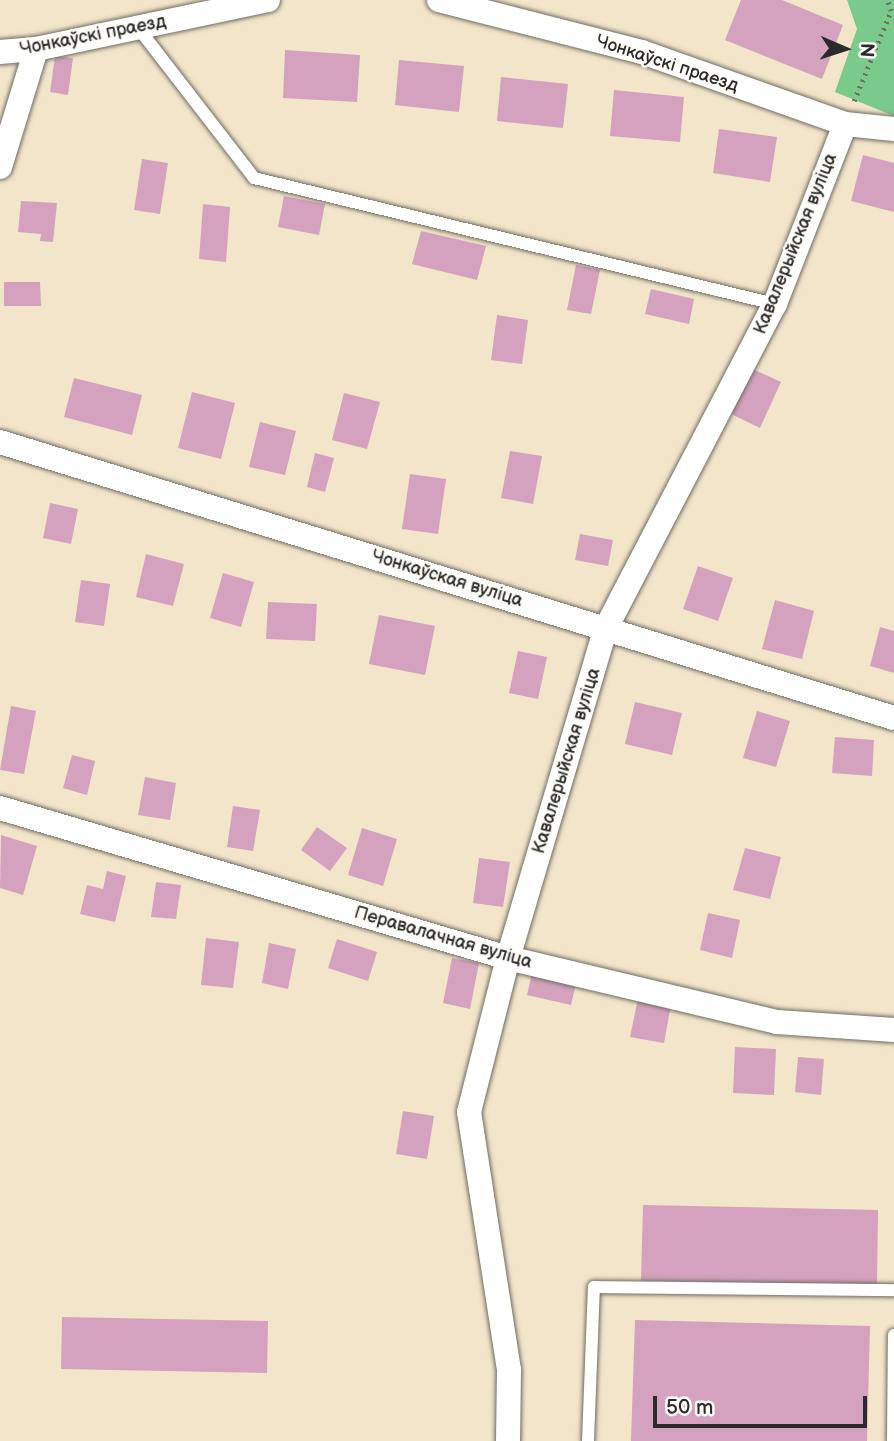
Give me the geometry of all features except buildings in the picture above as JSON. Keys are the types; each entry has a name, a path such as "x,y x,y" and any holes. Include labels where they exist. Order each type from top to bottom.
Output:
{"street":[{"name":"Чонкаўскі праезд","path":"0,52 36,49 268,0"},
{"name":"Чонкаўскі праезд","path":"439,0 642,52 845,124 894,129"},
{"path":"0,167 36,49"},
{"name":"Кавалерыйская вуліца","path":"508,1441 509,1370 469,1112 508,958 606,628 775,304 845,124"},
{"name":"Чонкаўская вуліца","path":"0,442 894,718"},
{"name":"Перавалачная вуліца","path":"0,808 508,958 777,1022 894,1030"}],"lane":[{"path":"139,29 254,178 775,304"},
{"path":"587,1441 594,1287 894,1290"},
{"path":"893,1441 894,1335"}],"path":[{"path":"845,124 891,11 887,0"}],"green space":[{"path":"847,0 894,0 894,116 835,92 857,29"}]}
